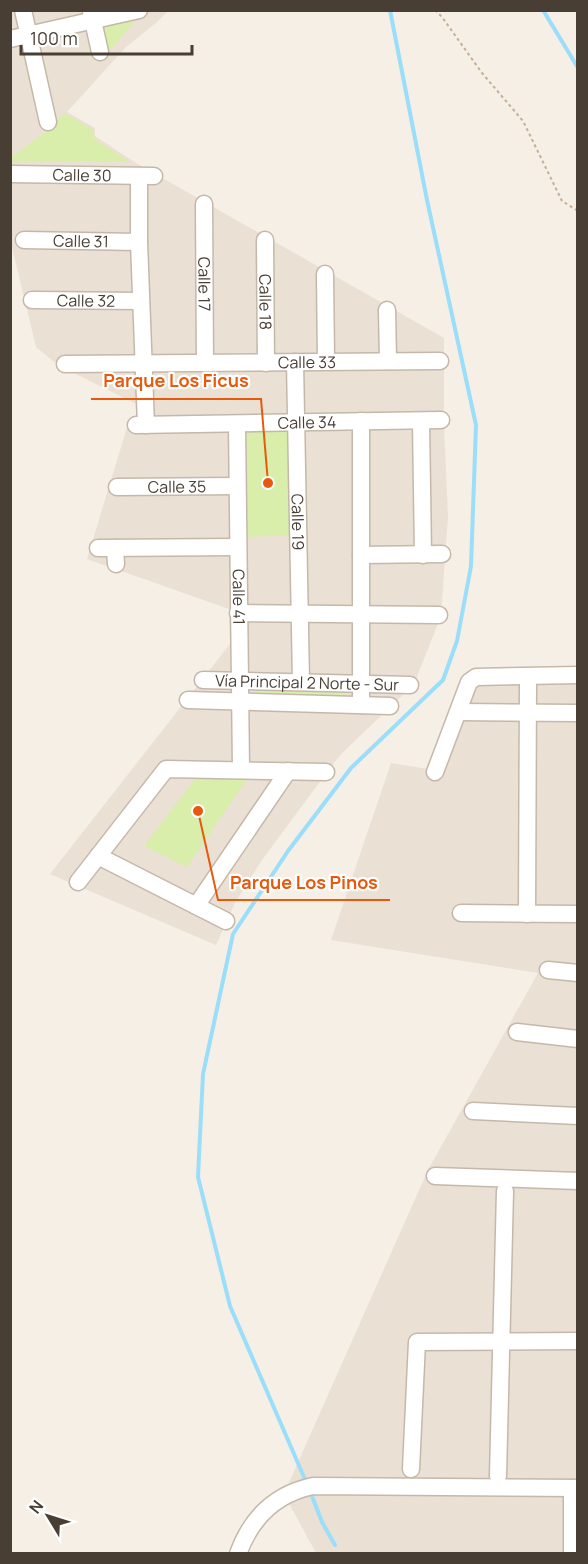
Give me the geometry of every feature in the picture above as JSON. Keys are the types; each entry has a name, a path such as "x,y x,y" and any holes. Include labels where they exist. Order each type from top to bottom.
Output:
{"street":[{"path":"23,10 48,122"},
{"path":"10,39 92,15 140,10"},
{"path":"92,15 100,52"},
{"name":"Calle 30","path":"10,174 146,176 139,242"},
{"name":"Calle 17","path":"204,204 205,363"},
{"name":"Calle 31","path":"24,240 139,242"},
{"name":"Calle 18","path":"265,240 266,363"},
{"path":"139,242 144,363"},
{"path":"325,274 326,361"},
{"name":"Calle 32","path":"32,300 141,301"},
{"path":"387,310 388,361"},
{"name":"Calle 33","path":"65,363 440,360"},
{"name":"Calle 19","path":"295,362 301,682"},
{"name":"Calle 34","path":"144,363 141,425 441,420"},
{"path":"361,421 361,705"},
{"path":"421,421 423,555"},
{"name":"Calle 41","path":"237,424 241,770"},
{"name":"Calle 35","path":"117,487 237,486"},
{"path":"110,553 237,547"},
{"path":"361,555 442,554"},
{"path":"238,613 439,615"},
{"path":"435,772 469,681 476,677 578,675"},
{"name":"Vía Principal 2 Norte - Sur","path":"203,680 410,685"},
{"path":"527,914 528,681"},
{"name":"Vía Principal 2 Norte - Sur","path":"188,700 390,706"},
{"path":"459,712 578,713"},
{"path":"78,882 166,769 326,772"},
{"path":"196,906 288,771"},
{"path":"98,856 226,921"},
{"path":"461,913 578,914"},
{"path":"548,970 578,973"},
{"path":"517,1032 578,1039"},
{"path":"473,1111 578,1116"},
{"path":"435,1176 578,1181"},
{"path":"498,1476 505,1191"},
{"path":"411,1469 417,1342 578,1341"},
{"path":"238,1554 252,1525 263,1512 289,1492 309,1487 574,1488 572,1554"}],"path":[{"path":"435,10 482,73 523,121 562,201 578,210"}],"shaded area":[{"path":"10,11 168,11 126,47 67,112 95,128 95,136 136,163 444,338 444,427 448,516 441,616 416,679 405,693 333,764 262,860 236,901 216,945 50,874 230,644 229,609 87,559 129,421 137,419 136,404 58,365 36,347 11,243"},
{"path":"577,672 577,1553 316,1553 284,1494 428,1170 538,973 331,940 391,763 428,769 468,674"}],"green space":[{"path":"135,21 104,57 98,28"},
{"path":"64,113 93,130 93,138 130,162 11,162 10,158 47,131"},
{"path":"293,429 295,535 244,537 243,430"},
{"path":"255,689 345,692 346,696 255,693"},
{"path":"199,774 249,776 187,867 144,846"}],"waterway":[{"path":"307,1484 230,1306 198,1177 203,1074 233,934 288,851 351,768 443,680 457,641 471,566 476,425 427,200 390,10"},
{"path":"543,10 578,68"},
{"path":"310,1491 322,1522 335,1545"}],"place":[{"name":"Parque Los Ficus","path":"268,483"},
{"name":"Parque Los Pinos","path":"198,811"}]}
